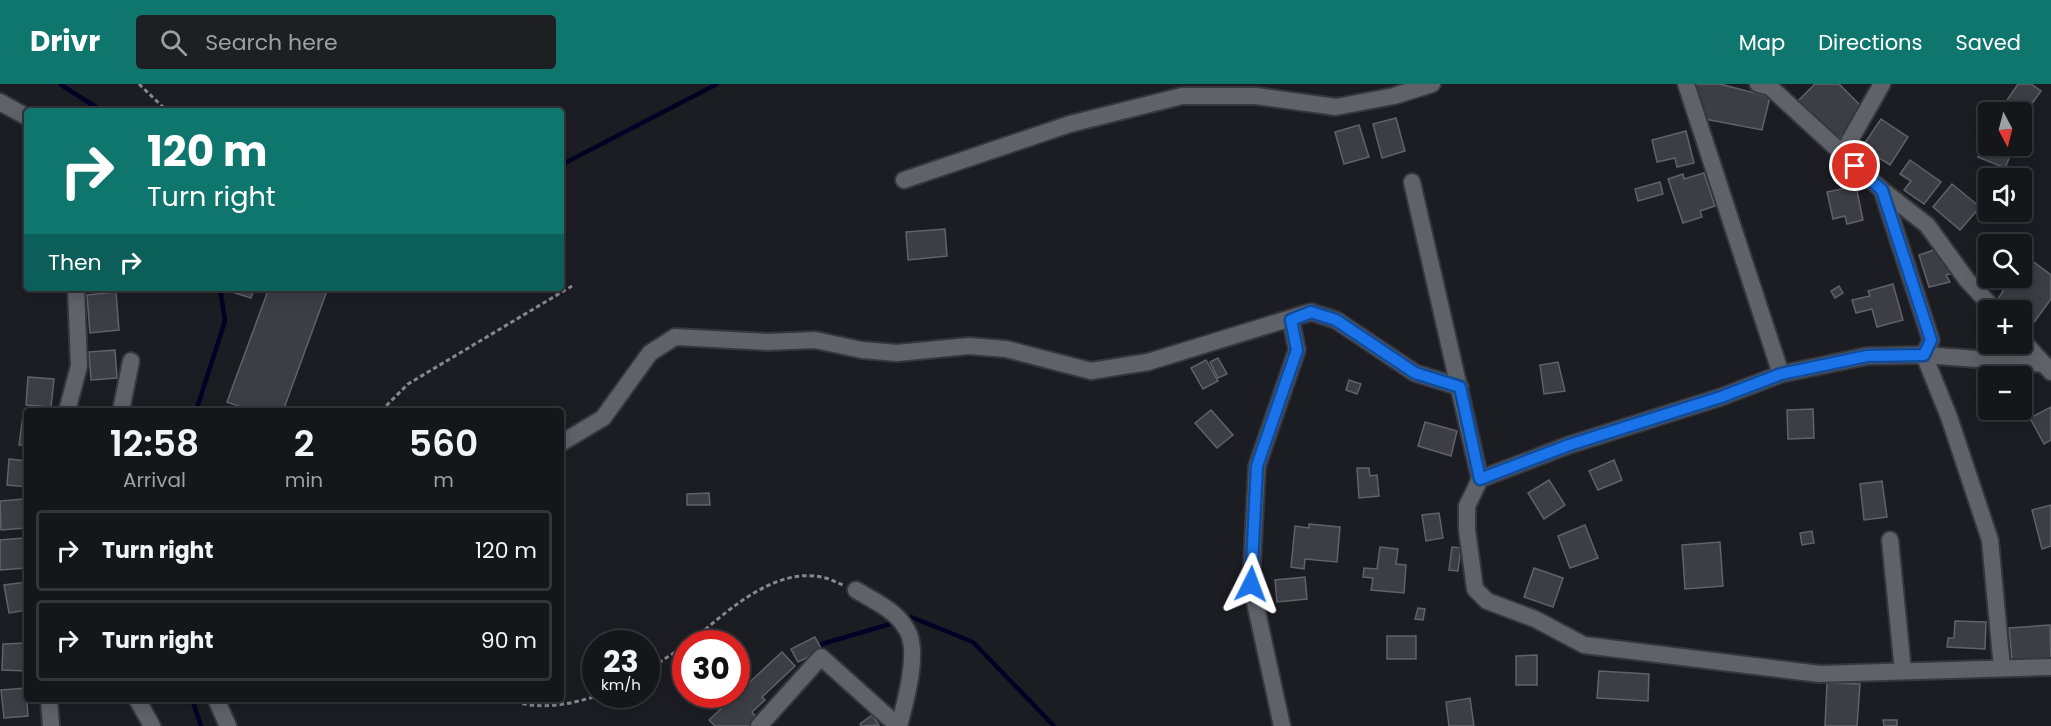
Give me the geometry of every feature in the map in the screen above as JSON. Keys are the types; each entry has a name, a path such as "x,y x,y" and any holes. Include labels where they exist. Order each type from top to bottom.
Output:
{"street":[{"path":"904,180 1070,124 1182,96 1256,96 1336,107 1394,96 1432,84"},
{"path":"1686,84 1781,374"},
{"path":"1758,84 1770,87 1882,190 1927,225 1967,280 1986,300"},
{"path":"1842,154 1882,84"},
{"path":"0,102 24,115"},
{"path":"1412,182 1480,479 1467,506 1467,530 1476,589 1487,601 1535,619 1584,645 1820,674 2051,667"},
{"path":"1882,190 1931,340 1924,355 1949,417 1990,540 2002,668"},
{"path":"68,408 78,366 76,291"},
{"path":"564,441 603,418 650,353 675,337 767,342 815,340 862,350 897,353 969,346 1006,349 1091,371 1148,362 1311,312 1336,320 1415,373 1460,387"},
{"path":"1282,726 1251,584 1257,466 1297,350 1291,320"},
{"path":"2032,351 2047,368"},
{"path":"1480,479 1569,445 1721,397 1781,374 1867,356 1924,355 2047,368"},
{"path":"122,408 131,361"},
{"path":"1890,540 1903,671"},
{"path":"759,726 821,657 898,726 910,685 911,654 908,631 890,610 856,590"},
{"path":"49,702 51,726"},
{"path":"139,702 152,726"},
{"path":"217,702 228,726"}],"path":[{"path":"139,84 164,108"},
{"path":"564,291 572,286"},
{"path":"384,408 408,384 564,291"},
{"path":"705,630 751,595 775,583 800,576 821,577 856,590"},
{"path":"525,702 547,706 582,701"}],"building":[{"path":"1694,84 1720,84 1770,97 1762,130 1705,119"},
{"path":"1815,84 1839,84 1866,111 1836,141 1797,102"},
{"path":"2018,84 2031,84 2041,91 2032,103 2006,102"},
{"path":"1396,118 1405,151 1382,158 1373,124"},
{"path":"1881,119 1908,137 1890,165 1862,147"},
{"path":"1359,125 1369,157 1344,164 1335,132"},
{"path":"1686,131 1694,163 1677,167 1675,158 1657,162 1652,140"},
{"path":"1978,156 2010,156 2005,168"},
{"path":"1910,160 1941,182 1924,204 1904,190 1911,181 1900,174"},
{"path":"1704,173 1715,206 1700,211 1702,217 1683,223 1668,179 1683,174 1684,179"},
{"path":"1660,182 1663,194 1638,201 1635,189"},
{"path":"1952,184 1978,205 1978,209 1960,230 1933,207"},
{"path":"1856,186 1863,220 1847,224 1845,216 1833,219 1827,192"},
{"path":"945,229 947,256 908,260 906,232"},
{"path":"1937,249 1955,273 1946,275 1950,282 1929,287 1919,255"},
{"path":"2032,261 2051,275 2051,299 2032,325 2032,300 1998,299 2005,288 2032,288"},
{"path":"1893,284 1903,320 1877,327 1872,309 1856,313 1852,300 1870,296 1868,291"},
{"path":"1839,286 1843,293 1835,298 1831,291"},
{"path":"232,291 253,291 251,298"},
{"path":"268,291 327,291 284,408 244,408 227,402"},
{"path":"116,292 119,330 90,333 87,295"},
{"path":"115,350 117,378 91,380 89,352"},
{"path":"1218,358 1227,374 1218,378 1210,362"},
{"path":"1206,360 1218,381 1203,389 1191,368"},
{"path":"1558,362 1565,391 1544,394 1540,365"},
{"path":"28,377 54,379 51,407 26,405"},
{"path":"1349,380 1361,384 1357,394 1346,390"},
{"path":"2051,407 2051,440 2044,444 2031,420 2032,417"},
{"path":"1813,409 1814,438 1788,439 1787,410"},
{"path":"1211,410 1233,435 1217,448 1195,423"},
{"path":"23,415 24,415 24,446 19,445"},
{"path":"1425,422 1457,431 1451,456 1418,446"},
{"path":"9,459 24,461 24,487 7,485"},
{"path":"1614,460 1622,480 1598,490 1589,471"},
{"path":"1357,468 1369,468 1370,476 1377,475 1379,496 1359,498"},
{"path":"1549,480 1565,505 1544,519 1528,493"},
{"path":"1882,481 1887,517 1864,520 1860,484"},
{"path":"709,493 710,505 687,505 687,494"},
{"path":"24,499 24,528 1,530 0,501"},
{"path":"2051,505 2051,546 2042,549 2032,510"},
{"path":"1439,513 1443,538 1426,541 1422,515"},
{"path":"1309,524 1340,527 1337,562 1305,559 1304,569 1291,567 1295,526 1309,528"},
{"path":"1585,525 1598,558 1570,568 1558,536"},
{"path":"1812,531 1814,543 1802,545 1800,533"},
{"path":"23,538 24,568 0,570 0,540"},
{"path":"1720,542 1723,586 1685,589 1682,545"},
{"path":"1380,547 1398,549 1396,564 1406,565 1404,593 1371,590 1373,578 1363,577 1364,568 1377,569"},
{"path":"1452,547 1461,548 1458,571 1449,570"},
{"path":"1534,568 1563,578 1553,607 1524,597"},
{"path":"1305,577 1307,599 1277,602 1275,580"},
{"path":"24,582 24,610 9,613 4,585"},
{"path":"1418,608 1425,609 1423,620 1415,619"},
{"path":"1955,621 1986,622 1985,649 1947,647 1948,638 1954,638"},
{"path":"2050,625 2051,661 2041,662 2041,658 2012,660 2009,628"},
{"path":"1387,636 1416,636 1416,659 1387,659"},
{"path":"815,637 822,650 798,662 791,649"},
{"path":"24,643 24,671 2,670 3,644"},
{"path":"782,652 795,666 762,697 765,700 752,712 758,719 750,726 715,726 709,720 722,708 750,708 750,682"},
{"path":"1537,655 1537,685 1516,685 1516,656"},
{"path":"1599,671 1649,674 1648,701 1597,698"},
{"path":"1827,683 1860,684 1857,726 1825,726"},
{"path":"24,688 24,702 27,702 28,716 4,718 1,690"},
{"path":"1470,698 1474,726 1449,726 1446,702"},
{"path":"872,715 879,725 861,726 860,724"},
{"path":"1883,720 1897,720 1897,726 1884,726"}],"waterway":[{"path":"60,84 97,108"},
{"path":"564,163 717,84"},
{"path":"197,408 225,321 220,291"},
{"path":"905,619 911,617 973,642 1054,726"},
{"path":"817,652 822,644 897,622"},
{"path":"193,702 201,726"}],"route":[{"path":"1251,584 1257,466 1297,350 1291,320 1311,312 1336,320 1415,373 1460,387 1480,479 1569,445 1721,397 1781,374 1867,356 1924,355 1931,340 1882,190 1855,166"}]}
